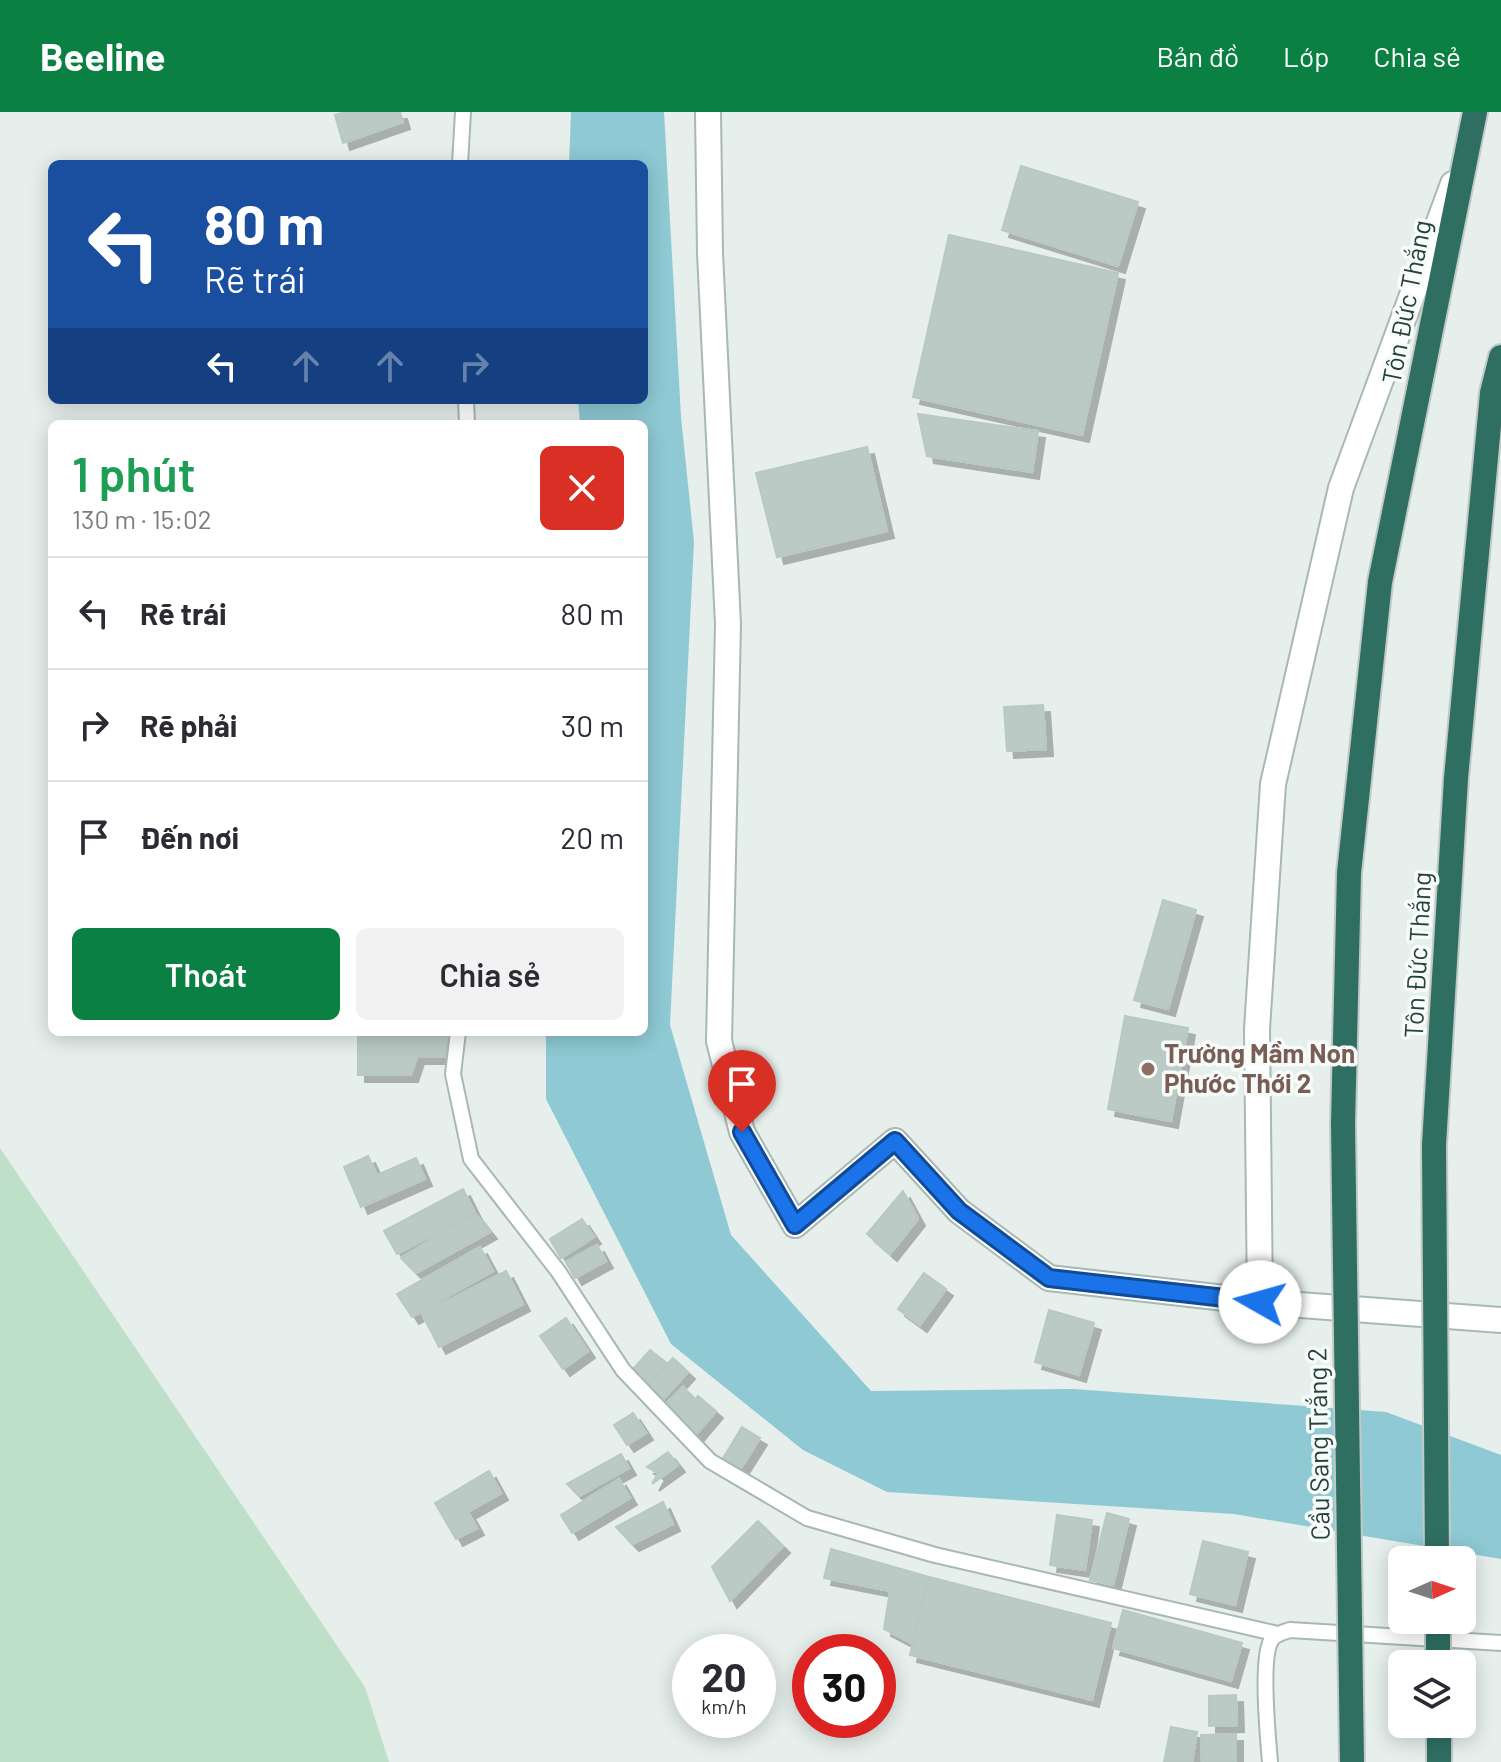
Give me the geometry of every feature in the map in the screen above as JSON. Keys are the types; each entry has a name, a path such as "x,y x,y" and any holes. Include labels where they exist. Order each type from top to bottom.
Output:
{"highway":[{"name":"Tôn Đức Thắng","path":"1343,1124 1349,873 1380,582 1475,112"},
{"name":"Tôn Đức Thắng","path":"1437,1546 1434,1145 1456,778 1492,393 1501,357"},
{"name":"Cầu Sang Trắng 2","path":"1343,1124 1352,1762"},
{"path":"1439,1738 1439,1762"}],"street":[{"path":"708,112 710,253 728,624 719,1041 742,1132 795,1225 895,1141 959,1211 1049,1278 1260,1302 1501,1320"},
{"path":"1260,1302 1257,1029 1273,784 1341,488 1469,140"}],"lane":[{"path":"460,160 463,112"},
{"path":"458,1036 453,1074 471,1159 558,1271 623,1370 710,1461 807,1518 935,1555 1278,1634"},
{"path":"1270,1762 1266,1676 1269,1648 1278,1634 1290,1630 1501,1643"}],"green space":[{"path":"0,1148 365,1687 389,1762 0,1762"}],"water":[{"path":"571,112 664,112 681,417 694,542 670,1025 731,1235 871,1391 1074,1389 1386,1412 1501,1455 1501,1559 1476,1555 1476,1546 1424,1546 1234,1514 887,1492 803,1450 671,1344 546,1099 546,1036 648,1036 648,420 580,420 578,404 648,404 648,160 569,160"}],"building":[{"path":"345,112 400,112 403,122 343,143 335,115"},
{"path":"1021,166 1138,202 1118,266 1002,230"},
{"path":"949,235 1118,273 1082,435 913,397"},
{"path":"918,414 1038,431 1032,472 927,456"},
{"path":"867,447 887,531 777,557 756,473"},
{"path":"1043,705 1046,749 1007,751 1004,707"},
{"path":"1163,900 1196,910 1168,1009 1134,1000"},
{"name":"Trường Mầm Non Phước Thới 2","path":"1125,1016 1188,1028 1171,1121 1108,1109"},
{"path":"358,1036 447,1036 447,1057 417,1057 411,1075 358,1075"},
{"path":"368,1156 377,1175 416,1158 425,1179 361,1207 344,1167"},
{"path":"463,1189 475,1213 397,1254 384,1231"},
{"path":"903,1191 918,1219 890,1254 867,1234"},
{"path":"475,1213 490,1232 416,1273 401,1258"},
{"path":"582,1219 594,1237 561,1258 550,1239"},
{"path":"597,1245 606,1261 575,1278 566,1262"},
{"path":"480,1247 493,1271 412,1317 397,1294"},
{"path":"506,1271 523,1304 439,1347 422,1314"},
{"path":"924,1273 946,1289 920,1325 898,1309"},
{"path":"1049,1310 1094,1323 1079,1375 1035,1362"},
{"path":"566,1318 588,1351 563,1369 540,1336"},
{"path":"650,1350 668,1364 640,1395 626,1377"},
{"path":"673,1358 688,1372 655,1408 640,1395"},
{"path":"683,1387 695,1399 668,1425 656,1414"},
{"path":"698,1396 716,1411 689,1443 671,1429"},
{"path":"633,1413 646,1433 627,1445 614,1425"},
{"path":"742,1427 760,1438 739,1471 722,1460"},
{"path":"668,1452 678,1465 652,1484 658,1473 647,1467"},
{"path":"621,1454 629,1468 579,1496 567,1484"},
{"path":"489,1471 501,1493 468,1512 477,1528 456,1539 435,1503"},
{"path":"619,1479 630,1498 572,1533 561,1515"},
{"path":"663,1502 673,1524 632,1544 616,1527"},
{"path":"1107,1513 1129,1519 1113,1585 1090,1580"},
{"path":"1057,1515 1092,1520 1085,1570 1050,1565"},
{"path":"758,1521 783,1546 730,1601 712,1567"},
{"path":"1203,1541 1248,1552 1235,1605 1190,1594"},
{"path":"831,1549 929,1577 913,1644 884,1629 890,1591 824,1578"},
{"path":"929,1577 1111,1623 1092,1700 910,1655"},
{"path":"1123,1610 1242,1643 1231,1681 1113,1648"},
{"path":"1236,1695 1237,1725 1209,1726 1209,1696"},
{"path":"1171,1727 1197,1732 1192,1762 1164,1762"},
{"path":"1236,1734 1236,1762 1202,1762 1201,1735"}],"place":[{"name":"Trường Mầm Non Phước Thới 2","path":"1148,1069"}],"route":[{"path":"742,1132 795,1225 895,1141 959,1211 1049,1278 1260,1302"}]}
